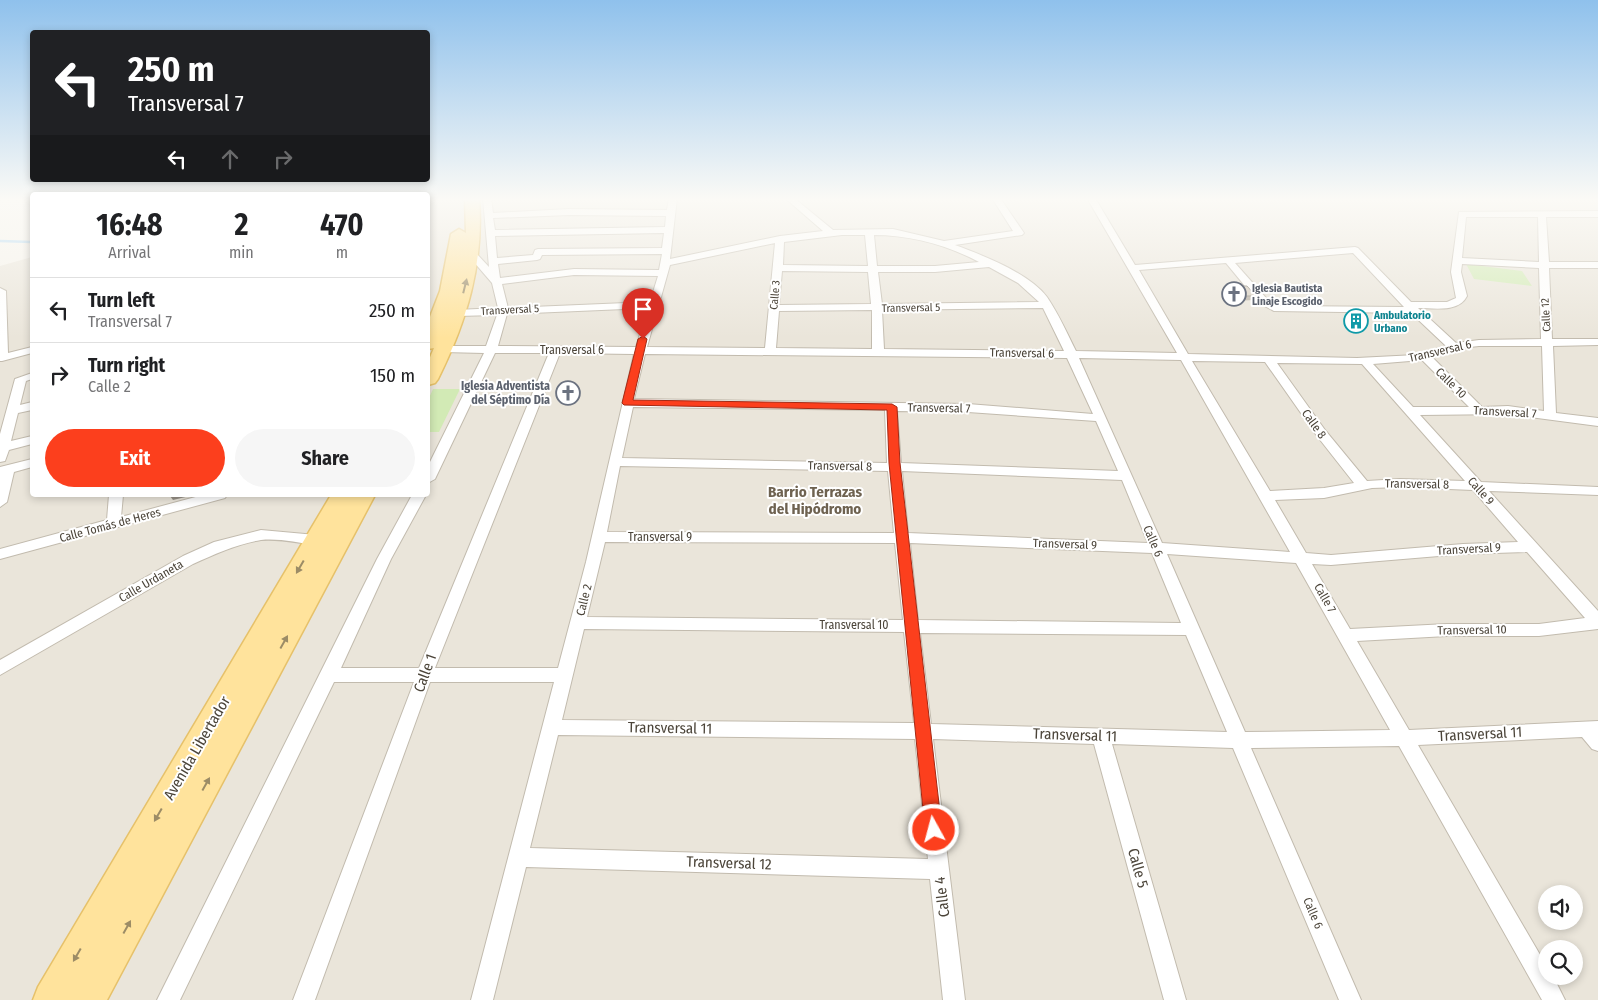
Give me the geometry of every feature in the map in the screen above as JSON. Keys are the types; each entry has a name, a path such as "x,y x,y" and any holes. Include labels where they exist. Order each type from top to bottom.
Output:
{"main road":[{"path":"430,370 435,347 433,317 456,255 457,245"},
{"path":"435,347 457,313 472,254 473,245"},
{"path":"433,317 457,313"},
{"name":"Avenida Libertador","path":"51,1000 341,497"},
{"name":"Avenida Libertador","path":"87,1000 363,497"}],"street":[{"path":"430,475 491,350 502,310 496,282 493,245"},
{"name":"Calle 2","path":"482,1000 578,623 627,403 640,350 666,262 668,245"},
{"name":"Calle 6","path":"666,262 752,245"},
{"name":"Calle 3","path":"770,351 780,245"},
{"path":"870,245 877,308 878,352"},
{"name":"Calle 6","path":"946,245 993,264 1033,289 1047,305 1126,476 1350,1000"},
{"name":"Calle 7","path":"1118,245 1186,356 1554,1000"},
{"path":"1228,260 1263,302 1273,307 1293,310 1449,305 1458,303 1462,296 1456,272 1459,245"},
{"name":"Calle 12","path":"1544,245 1550,415"},
{"path":"1132,268 1355,250 1411,307 1454,347"},
{"path":"494,261 537,257 538,252 666,262"},
{"path":"472,254 496,282"},
{"path":"1457,261 1545,265 1598,265"},
{"path":"496,282 666,262"},
{"path":"778,268 950,268 993,264"},
{"path":"1,291 1,358 30,351"},
{"name":"Transversal 5","path":"457,313 654,305"},
{"name":"Transversal 5","path":"774,308 1047,305"},
{"name":"Transversal 6","path":"435,347 491,350 1070,354 1364,360 1424,356 1480,342 1598,342"},
{"name":"Calle 1","path":"304,1000 424,675 556,350"},
{"name":"Calle 10","path":"1424,356 1479,410"},
{"name":"Calle 8","path":"1268,358 1320,433 1364,486"},
{"name":"Calle 9","path":"1364,360 1598,622"},
{"path":"1,452 21,379 30,377"},
{"name":"Transversal 7","path":"627,403 968,408 1100,418"},
{"path":"12,411 30,406"},
{"name":"Calle 4","path":"892,407 895,467 911,626 954,1000"},
{"name":"Transversal 7","path":"1410,411 1479,410 1550,415 1598,422"},
{"path":"1,452 30,441"},
{"name":"Transversal 8","path":"615,462 895,467 1126,476"},
{"path":"0,502 4,470 30,464"},
{"name":"Transversal 8","path":"1266,496 1333,492 1364,486 1400,483 1598,491"},
{"path":"114,523 116,497"},
{"name":"Calle Tomás de Heres","path":"0,554 212,497"},
{"path":"168,1000 329,675 384,559 417,497"},
{"name":"Calle Urdaneta","path":"0,668 188,560 219,546 270,534 316,540"},
{"name":"Transversal 9","path":"598,537 902,538 1156,548 1302,558 1348,559 1463,549 1531,547"},
{"name":"Transversal 10","path":"1346,635 1447,630 1539,630 1598,622"},
{"name":"Transversal 10","path":"578,623 1191,629"},
{"path":"329,675 565,675"},
{"name":"Transversal 11","path":"552,727 922,731 1238,740 1594,734"},
{"name":"Calle 5","path":"1101,736 1175,1000"},
{"name":"Transversal 12","path":"519,857 938,869"}],"shaded area":[{"path":"430,245 1598,245 1598,1000 0,1000 0,266 30,258 30,497 430,497"}],"green space":[{"path":"1466,264 1522,271 1532,286 1474,279"},
{"path":"433,389 460,389 439,432 430,432 430,396"}],"building":[{"path":"1229,286 1247,286 1256,296 1238,296"}],"place":[{"name":"Iglesia Bautista Linaje Escogido","path":"1234,294"},
{"name":"Ambulatorio Urbano","path":"1356,321"},
{"name":"Iglesia Adventista del Séptimo Día","path":"568,393"}],"district":[{"name":"Barrio Terrazas del Hipódromo","path":"815,500"}],"route":[{"path":"643,339 627,403 892,407 894,463 934,830"}]}
